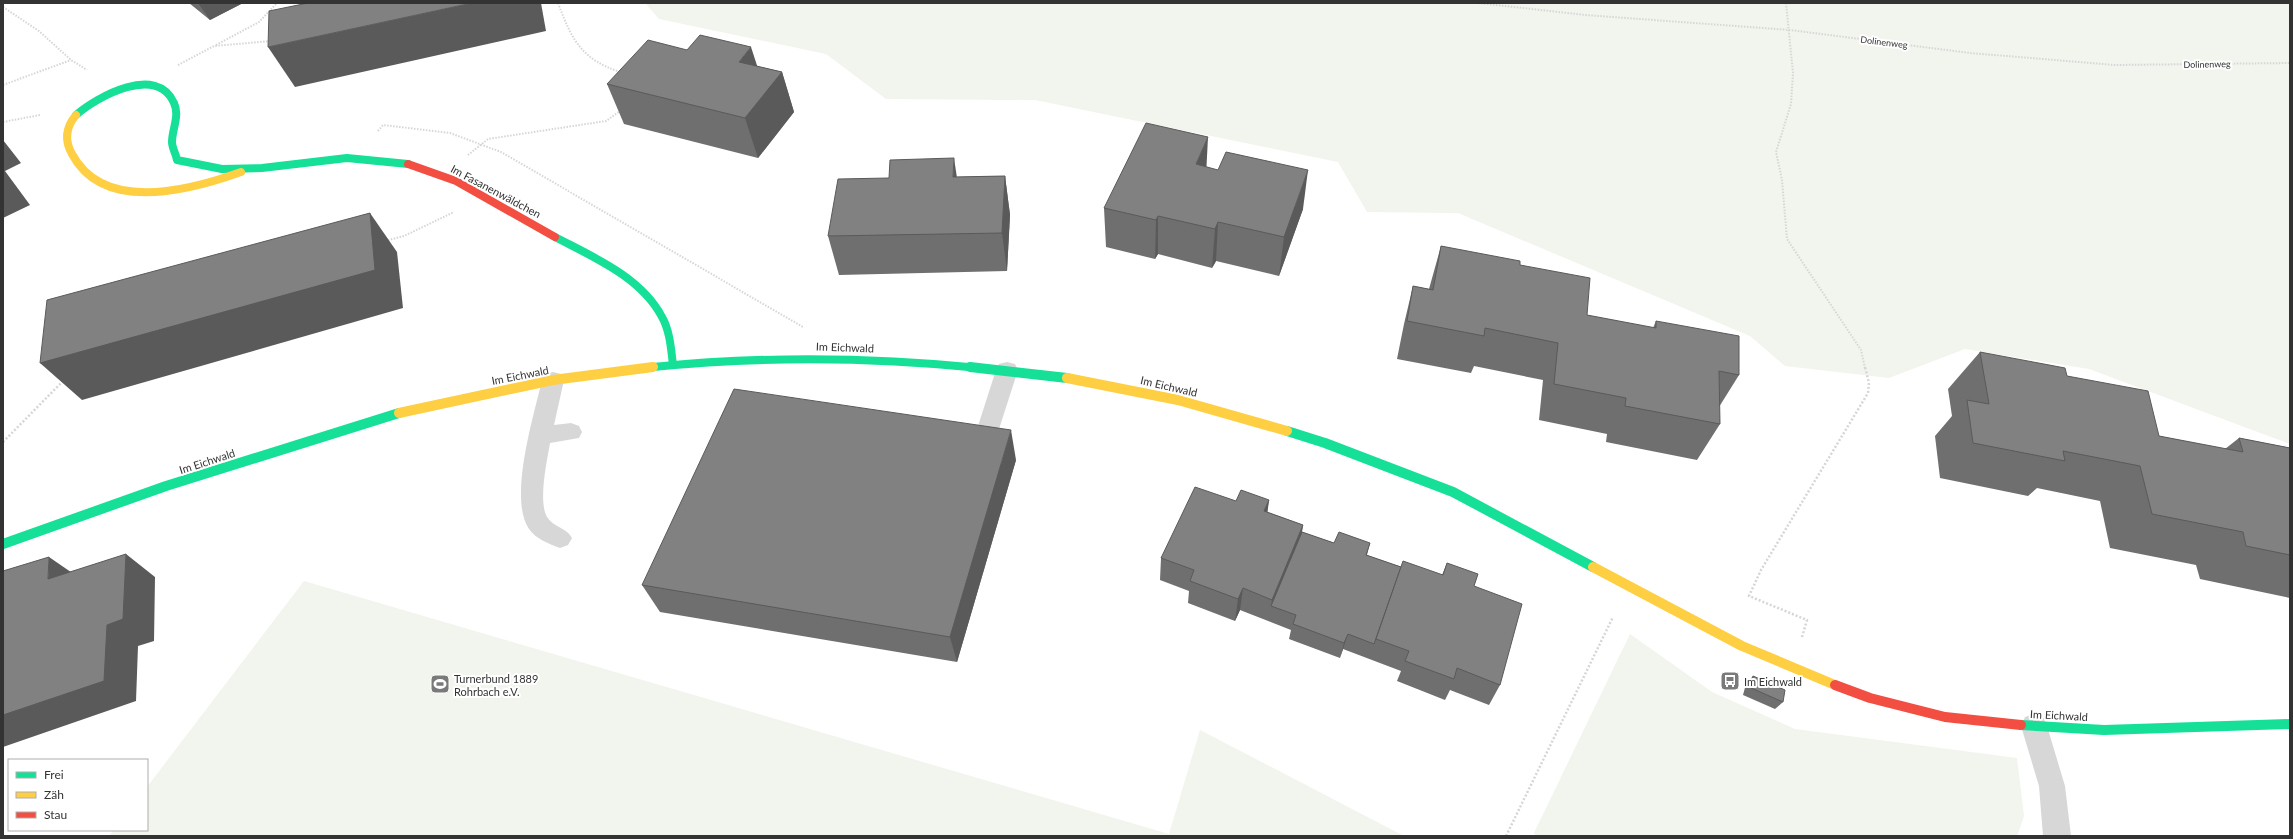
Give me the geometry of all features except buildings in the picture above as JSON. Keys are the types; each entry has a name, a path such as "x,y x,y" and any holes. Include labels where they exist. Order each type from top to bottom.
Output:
{"street":[{"name":"Im Fasanenwäldchen","path":"241,172 193,167 177,160 172,143 176,109 172,98 165,91 150,84 131,85 117,88 82,108 73,118 67,129 66,141 69,151 81,169 112,188 131,192 155,194 205,186 241,172 316,160 353,159 403,164 427,169 485,196 603,265 647,297 659,311 666,325 673,365"},
{"name":"Im Eichwald","path":"3,544 166,486 397,412 553,380 673,365 753,359 851,358 1007,370 1105,383 1218,409 1325,443 1453,492 1718,634 1792,670 1870,698 1945,717 2034,726 2104,730 2290,724"}],"lane":[{"path":"980,454 1007,370"},
{"path":"553,380 532,486 532,508 540,526 560,538"},
{"path":"542,435 571,432"},
{"path":"2034,726 2052,786 2057,836"}],"path":[{"path":"150,84 164,73 259,22 277,3"},
{"path":"558,3 572,40 584,55 603,67 625,74"},
{"name":"Dolinenweg","path":"1478,3 1585,15 1790,30 1970,53 2115,65 2290,63"},
{"path":"1786,3 1790,30 1793,73 1791,104 1776,152 1782,180 1785,230 1788,239 1862,350 1869,383 1868,393 1761,570 1749,596 1807,620 1802,636"},
{"path":"3,7 39,31 71,60 117,88"},
{"path":"214,46 278,41"},
{"path":"3,85 71,60"},
{"path":"443,176 488,139 606,121 618,114 622,108"},
{"path":"353,159 383,125 450,133 482,144 536,171 813,333 823,358"},
{"path":"381,242 419,230 485,196"},
{"path":"3,442 68,377"},
{"path":"1506,836 1628,586"}],"shaded area":[{"path":"645,3 2290,3 2290,444 2089,369 1965,349 1889,378 1785,366 1750,336 1458,213 1367,212 1338,162 1035,100 886,99 826,54 659,19"},
{"name":"Turnerbund 1889 Rohrbach e.V.","path":"304,581 1169,834 1200,730 1404,836 109,836 113,831 148,831 148,786"},
{"path":"1630,634 1712,692 1795,729 2017,758 2024,816 2017,836 1536,836 1534,833"}],"traffic: fast":[{"path":"76,115 85,107 97,100 127,87 142,85 156,86 167,92 174,103 176,118 172,142 177,160 200,166 242,170 347,158 393,161 408,164"},
{"path":"555,237 614,270 642,291 653,303 662,317 668,335 673,365"},
{"path":"653,367 757,359 860,359 964,366 1067,378"},
{"path":"3,544 166,486 399,413"},
{"path":"1287,431 1325,443 1453,492 1593,567"},
{"path":"2021,725 2104,730 2290,724"}],"traffic: slow":[{"path":"76,115 70,123 67,132 67,142 70,151 81,168 96,180 108,185 125,190 158,193 191,188 241,172"},
{"path":"399,413 553,380 653,367"},
{"path":"1067,378 1151,393 1233,414 1287,431"},
{"path":"1593,567 1742,646 1772,660 1835,685"}],"traffic: jam":[{"path":"408,164 456,181 555,237"},
{"path":"1835,685 1870,698 1945,717 2021,725"}],"place":[{"name":"Im Eichwald","path":"1730,681"},
{"name":"Turnerbund 1889 Rohrbach e.V.","path":"440,684"}]}
